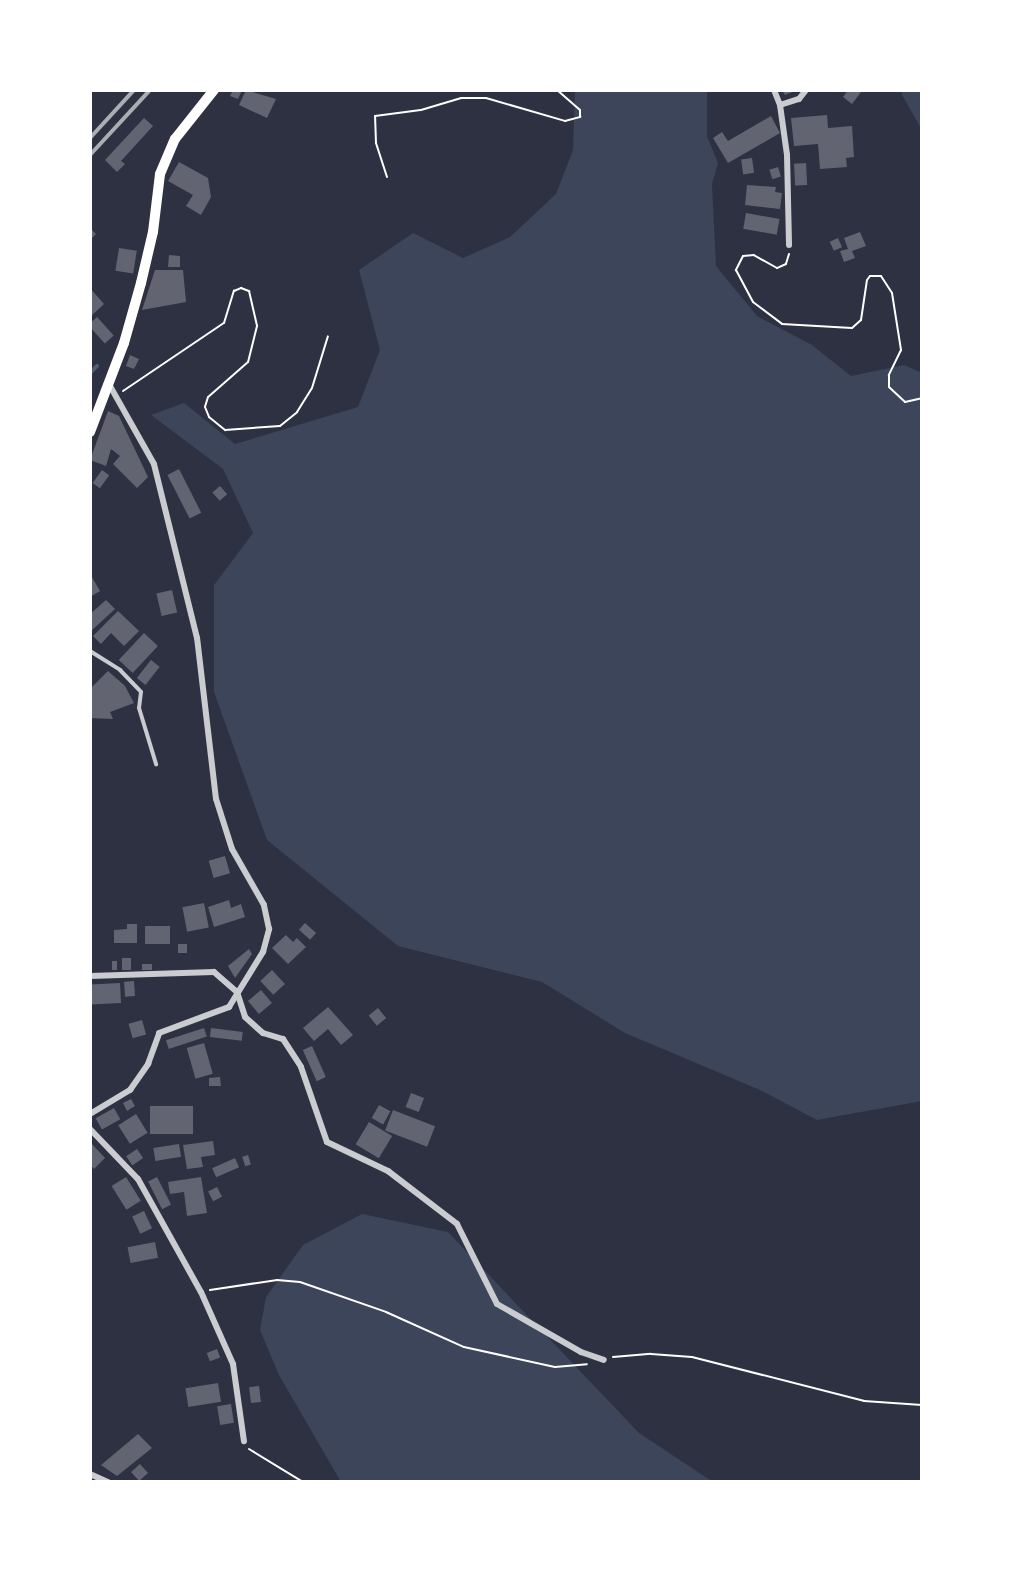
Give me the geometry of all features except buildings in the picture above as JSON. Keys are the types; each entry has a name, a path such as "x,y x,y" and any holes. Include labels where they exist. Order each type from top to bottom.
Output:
{"main road":[{"path":"90,432 109,384 141,283 153,232 160,174 175,139 214,90"}],"street":[{"path":"774,90 780,105 787,156 789,245"},
{"path":"780,105 799,99 806,90"},
{"path":"90,1113 130,1090 148,1064 159,1034 229,1007 263,952 269,929 264,905 232,849 216,799 197,638 154,464 118,395 109,384"},
{"path":"90,976 214,972 237,992 246,1017 263,1033 283,1039 301,1067 327,1142 388,1171 458,1224 496,1304 580,1352 604,1360"},
{"path":"90,1130 138,1179 201,1292 233,1365 244,1441"},
{"path":"90,1474 108,1482"}],"lane":[{"path":"90,651 120,670 141,692 139,708 156,764"}],"path":[{"path":"387,177 376,143 375,116 421,110 461,98 486,98 565,121 580,117 580,110 557,90"},
{"path":"789,245 786,264 777,268 754,255 743,256 736,270 753,302 782,324 852,328 861,320 867,280 870,276 881,276 892,293 901,350 889,375 889,387 905,402 922,398"},
{"path":"118,395 224,323 234,291 241,288 249,291 257,326 248,362 208,397 205,407 209,417 225,430 280,426 297,412 312,388 328,336"},
{"path":"244,1441 252,1454 303,1482"}],"shaded area":[{"path":"575,90 707,90 707,136 718,163 712,184 716,266 757,316 812,345 851,376 904,365 922,373 922,1101 817,1120 760,1090 625,1033 542,982 398,946 267,840 214,692 214,585 253,533 223,469 151,415 184,403 235,444 358,407 380,350 359,270 413,233 463,258 510,237 556,194 573,150"},
{"path":"901,90 922,90 922,130 902,95"},
{"path":"362,1214 448,1232 639,1433 713,1482 341,1482 279,1375 260,1330 266,1297 303,1245"}],"waterway":[{"path":"90,373 97,366"}],"railway":[{"path":"90,138 134,90"},
{"path":"90,155 150,90"}]}
